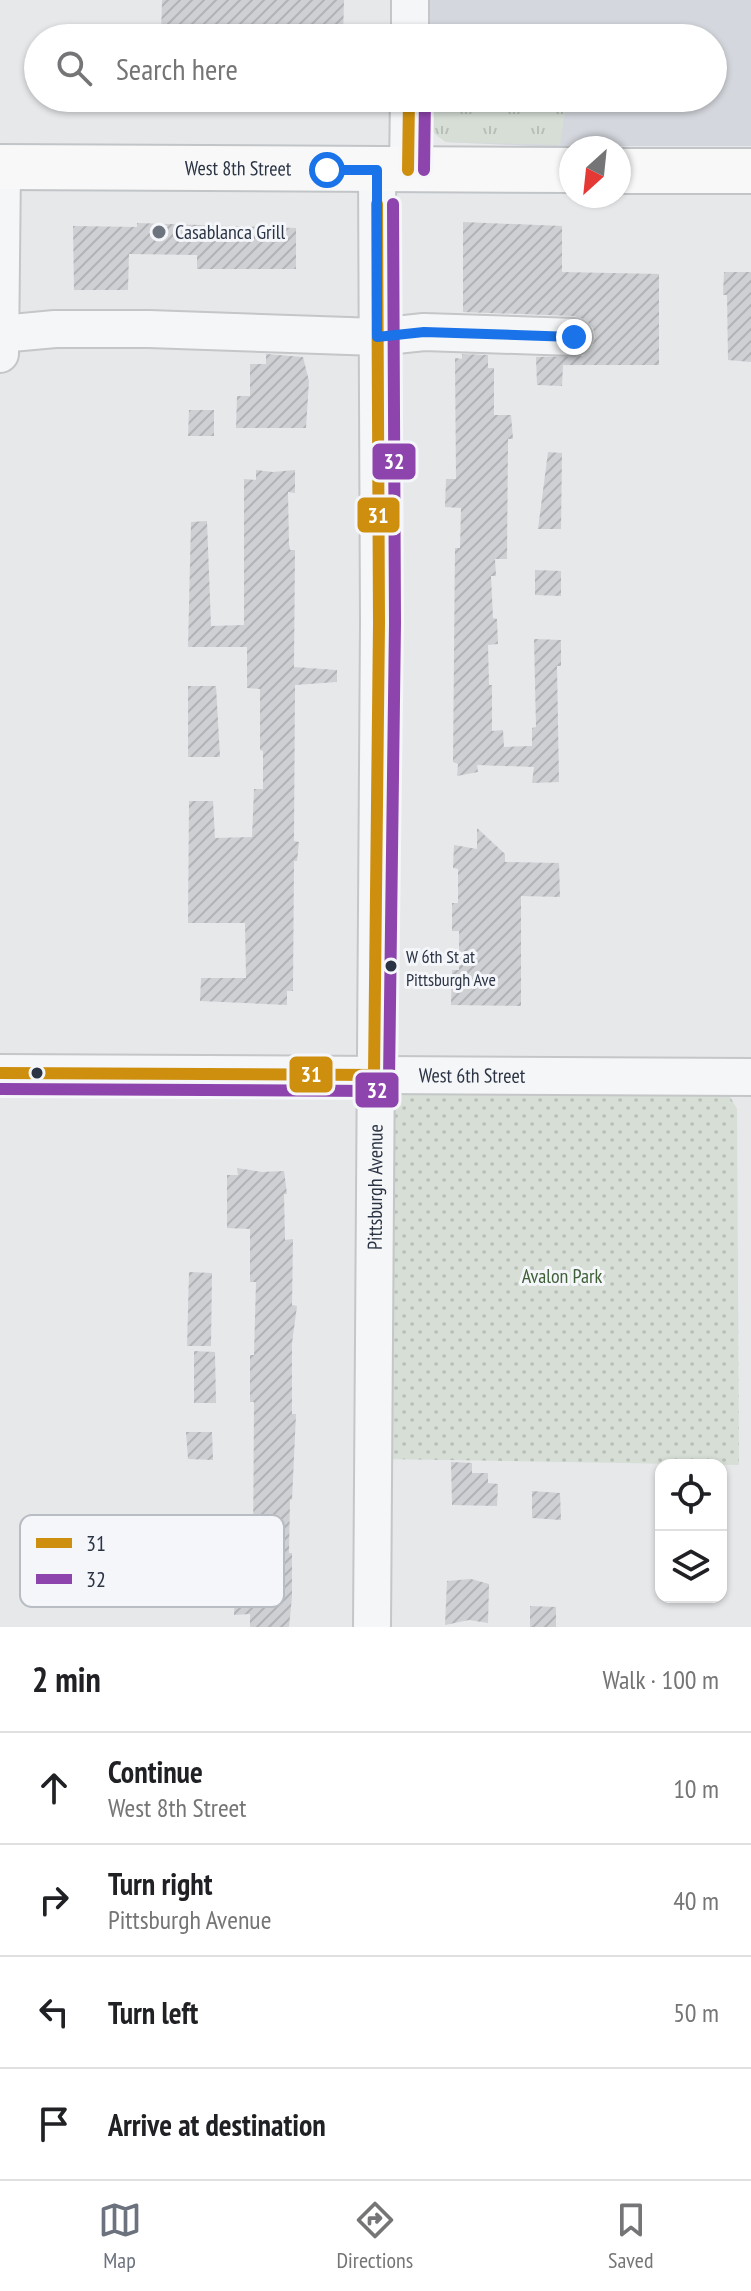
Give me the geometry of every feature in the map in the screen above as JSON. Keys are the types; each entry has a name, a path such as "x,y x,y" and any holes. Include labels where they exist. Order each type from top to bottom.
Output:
{"main road":[{"name":"West 8th Street","path":"1,167 559,170"},
{"path":"631,171 751,171"}],"street":[{"path":"410,0 410,24"},
{"name":"Pittsburgh Avenue","path":"372,1627 379,623 377,337 392,170 406,112"},
{"path":"0,354 1,167"},
{"path":"0,334 55,329 149,329 377,337 424,332 574,337"},
{"name":"West 6th Street","path":"0,1073 751,1077"}],"shaded area":[{"path":"427,0 751,0 751,146 631,146 631,136 559,136 559,146 446,142 435,134 427,122 427,112 727,112 727,24 426,24"}],"green space":[{"path":"427,112 565,112 559,145 446,142 435,133"},
{"name":"Avalon Park","path":"401,1092 723,1092 729,1095 737,1109 739,1465 727,1465 727,1459 655,1459 655,1464 386,1459 388,1103"}],"building":[{"path":"162,0 344,0 343,24 161,24"},
{"path":"463,222 562,226 562,272 659,274 659,365 563,365 562,386 537,385 536,357 583,356 592,347 595,337 593,328 586,320 575,316 463,312"},
{"path":"137,223 296,228 296,269 197,269 197,255 129,254 128,290 74,290 73,226 137,227"},
{"path":"724,272 751,272 751,362 728,360"},
{"path":"266,354 303,357 309,381 306,428 236,428 237,396 250,396 250,364 266,364"},
{"path":"462,354 488,355 488,368 494,368 494,415 511,415 513,439 508,439 507,559 495,559 496,576 491,576 498,644 488,645 492,731 503,730 504,747 532,746 532,728 536,727 534,639 561,640 561,666 557,666 559,782 532,783 534,767 477,765 478,772 457,776 458,764 453,762 455,548 460,548 461,508 445,507 446,479 456,479 455,358 462,359"},
{"path":"189,410 214,410 214,436 188,436"},
{"path":"548,452 562,453 561,529 538,529"},
{"path":"256,470 295,470 295,493 288,492 289,544 290,550 295,550 294,667 337,670 337,682 295,685 294,841 299,842 297,861 294,861 293,991 287,991 287,1005 200,1001 201,978 246,978 245,923 188,923 189,801 213,801 215,838 252,837 254,789 263,789 260,689 247,688 247,647 188,647 191,522 207,521 211,626 244,625 244,479 256,480"},
{"path":"535,570 561,571 561,596 535,595"},
{"path":"188,686 216,686 220,757 188,757"},
{"path":"477,828 505,854 505,862 559,863 560,897 521,896 521,1006 451,1005 452,970 459,970 459,931 452,931 452,903 458,903 458,869 453,868 454,845 477,849"},
{"path":"237,1168 284,1171 287,1194 284,1194 285,1240 293,1239 292,1305 297,1306 292,1343 292,1414 296,1414 290,1499 292,1597 289,1627 250,1627 250,1614 234,1615 234,1607 284,1607 284,1515 253,1515 254,1402 250,1402 250,1355 254,1355 256,1282 250,1282 250,1229 227,1228 227,1175 238,1175"},
{"path":"189,1272 212,1273 211,1346 187,1346"},
{"path":"194,1351 215,1352 216,1403 194,1403"},
{"path":"186,1432 212,1432 213,1460 188,1459"},
{"path":"451,1462 472,1463 472,1473 488,1473 488,1483 498,1484 497,1506 452,1505"},
{"path":"532,1491 560,1493 561,1520 532,1518"},
{"path":"471,1579 489,1584 488,1623 469,1620 445,1625 447,1581"},
{"path":"530,1606 556,1607 556,1627 530,1627"}],"transit line":[{"name":"31","path":"408,170 409,112"},
{"name":"32","path":"424,170 425,112"},
{"name":"31","path":"0,1073 374,1075 379,623 377,204"},
{"name":"32","path":"0,1089 374,1091 383,1088 389,1081 395,623 393,204"}],"place":[{"name":"Casablanca Grill","path":"159,232"},
{"name":"W 6th St at Pittsburgh Ave","path":"391,966"}],"route":[{"path":"327,170 377,170 377,337 424,332 574,337"}]}
